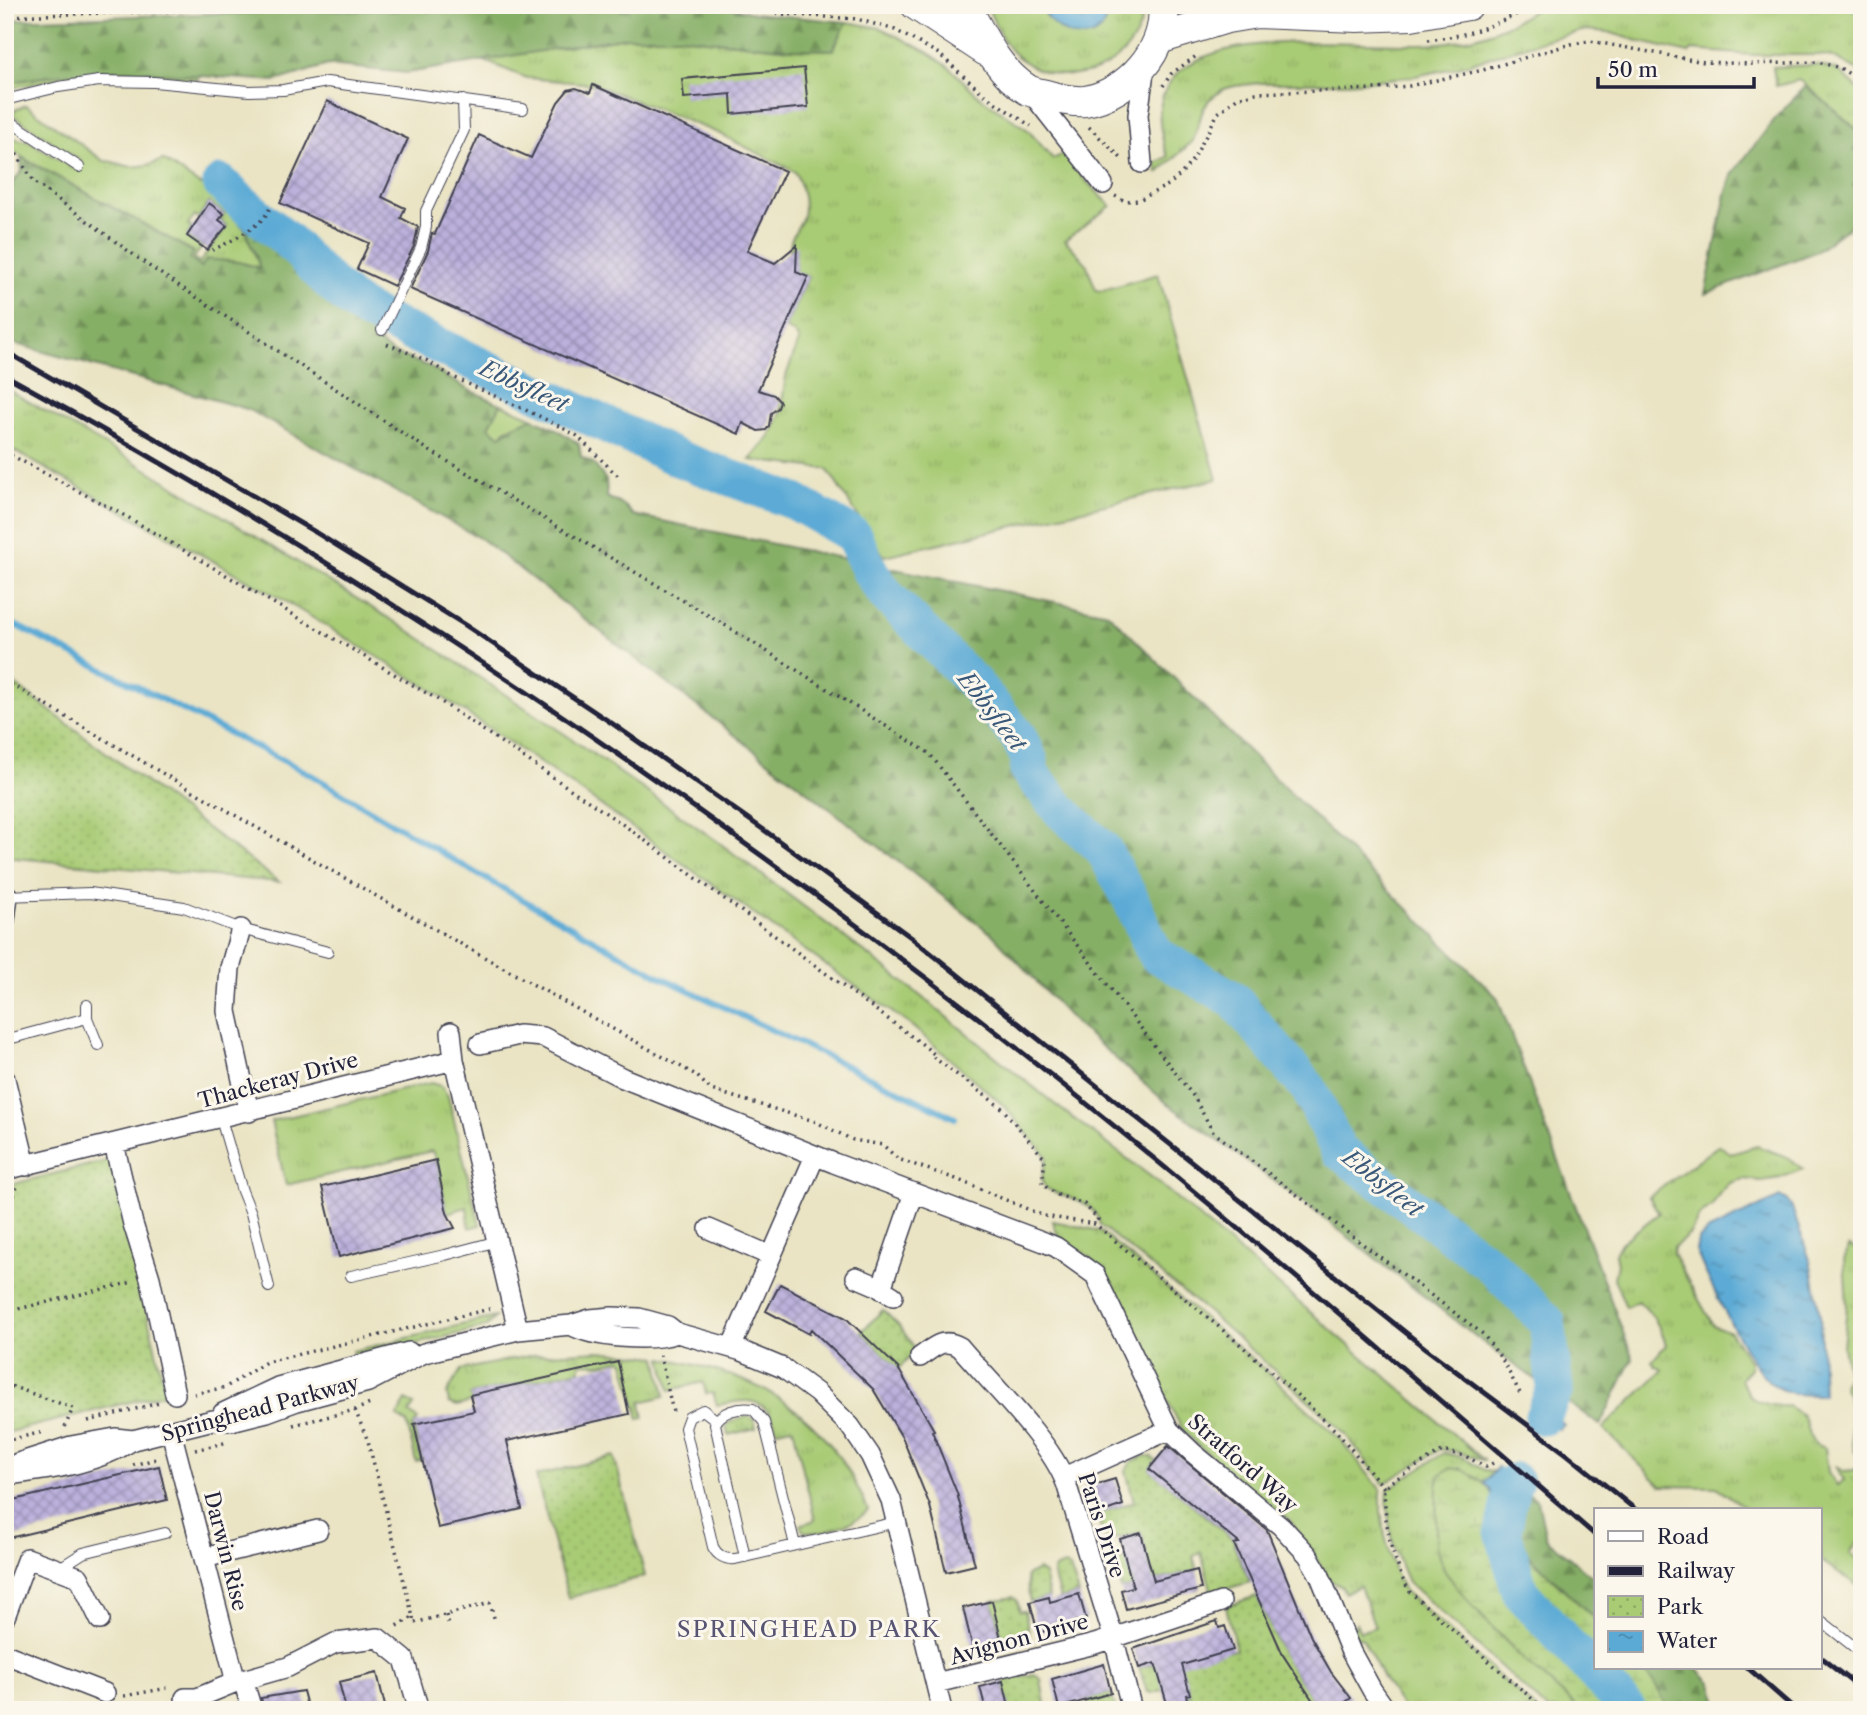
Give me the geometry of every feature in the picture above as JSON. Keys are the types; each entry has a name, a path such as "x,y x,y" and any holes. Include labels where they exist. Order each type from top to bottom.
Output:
{"main road":[{"path":"916,5 992,55"},
{"path":"965,5 992,55 1014,79 1030,91 1068,100 1086,101 1125,82 1152,52 1227,18 1257,13 1357,17 1411,15 1468,5"},
{"path":"1152,52 1163,5"}],"street":[{"path":"1136,161 1138,115 1152,52"},
{"path":"1030,91 1103,184"},
{"path":"5,920 7,896"},
{"path":"241,929 230,968 227,1011 249,1112"},
{"path":"452,1032 454,1060 518,1330"},
{"name":"Stratford Way","path":"480,1044 519,1035 543,1037 623,1078 816,1156 1044,1242 1068,1255 1095,1275 1169,1430 1193,1454 1281,1526 1308,1555 1320,1576 1351,1652 1386,1710"},
{"name":"Thackeray Drive","path":"5,1170 454,1060"},
{"path":"5,1079 26,1166"},
{"path":"114,1144 133,1224 150,1278 175,1394"},
{"path":"732,1348 816,1156"},
{"path":"856,1278 887,1293 914,1193"},
{"path":"709,1229 771,1256"},
{"name":"Springhead Parkway","path":"5,1471 18,1463 71,1446 115,1438 133,1440 214,1420 231,1421 368,1382 424,1353 518,1330 571,1325 590,1319 633,1317 668,1326 677,1333 732,1348 783,1368 811,1387 850,1426 870,1455 891,1500 942,1710"},
{"name":"Paris Drive","path":"920,1357 942,1342 954,1343 960,1347 1037,1437 1064,1477 1113,1636 1132,1710"},
{"path":"1064,1477 1169,1430"},
{"name":"Darwin Rise","path":"171,1431 239,1681 252,1710"},
{"path":"204,1558 318,1530"},
{"path":"5,1617 27,1558 79,1577 100,1619"},
{"name":"Avignon Drive","path":"936,1683 1095,1644 1221,1602"},
{"path":"194,1702 239,1681 288,1667 335,1643 378,1638 404,1659 419,1710"},
{"path":"5,1654 105,1693"}],"lane":[{"path":"5,100 58,87 118,81 249,91 283,90 327,82 523,109"},
{"path":"382,330 421,247 426,227 426,211 464,130 463,100"},
{"path":"5,118 79,167"},
{"path":"7,896 90,893 184,907 241,929 328,952"},
{"path":"87,1005 87,1018 98,1045"},
{"path":"5,1040 87,1018"},
{"path":"221,1119 251,1213 269,1287"},
{"path":"351,1276 498,1241"},
{"path":"745,1557 715,1426 716,1420 723,1414 744,1408 753,1409 762,1417 795,1545"},
{"path":"716,1420 704,1410 696,1412 687,1419 685,1430 716,1551 730,1560 897,1521"},
{"path":"58,1569 83,1553 165,1533"},
{"path":"1822,1622 1862,1653"}],"path":[{"path":"5,16 369,5"},
{"path":"735,5 781,14 857,19 895,30 939,54 987,97 1035,131"},
{"path":"1420,40 1487,28 1535,5"},
{"path":"1103,184 1117,198 1127,201 1139,200 1170,184 1186,169 1218,113 1242,96 1255,93 1409,86 1461,75 1578,42 1598,42 1704,62 1818,62 1840,68 1862,82"},
{"path":"1161,92 1171,74 1207,50"},
{"path":"1084,127 1091,127 1121,160 1136,161"},
{"path":"5,146 17,156 41,187 149,265 430,451 729,627 929,753 1194,1097 1213,1132 1483,1335 1503,1361 1522,1397"},
{"path":"212,250 234,241 269,212 270,206"},
{"path":"382,330 382,335 391,347 426,360 453,377 579,437 619,477"},
{"path":"5,452 129,518 440,701 628,828 922,1044 935,1055 933,1056 1002,1108 1045,1159 1042,1184 1058,1195 1085,1205 1098,1219 1095,1224"},
{"path":"5,681 222,809 696,1075 711,1090 814,1121 853,1140 883,1145 898,1159 956,1179 1044,1216 1095,1224 1305,1402 1336,1431 1385,1489"},
{"path":"5,1215 26,1166"},
{"path":"5,1312 150,1278"},
{"path":"284,1358 512,1304"},
{"path":"662,1350 660,1359 673,1412"},
{"path":"5,1384 73,1408 65,1427 5,1441"},
{"name":"Springhead Parkway","path":"287,1427 379,1399"},
{"path":"354,1408 368,1441 414,1623 491,1603 495,1621"},
{"name":"Springhead Parkway","path":"127,1466 233,1440"},
{"path":"1493,1463 1486,1466 1465,1455 1439,1452 1389,1483 1385,1489 1384,1507 1391,1546 1410,1592 1545,1710"},
{"path":"446,1615 449,1625"},
{"path":"378,1638 413,1617"},
{"path":"105,1693 129,1696 176,1687 194,1702"}],"green space":[{"path":"490,5 719,5 754,13 847,22 833,50 791,49 679,37 627,37 407,73 328,65 276,81 115,70 5,83 5,20"},
{"path":"986,5 1041,5 1058,27 1073,35 1082,36 1099,30 1106,5 1144,5 1140,27 1129,46 1115,60 1097,70 1077,75 1056,74 1036,68 1017,56 1003,39"},
{"path":"1545,5 1862,5 1862,73 1833,57 1692,50 1689,53 1608,32 1586,30 1458,67 1416,76 1349,83 1259,83 1223,89 1209,100 1203,110 1193,141 1158,173 1155,163 1168,157 1160,108 1176,75 1209,55 1254,45 1306,42 1404,44 1456,41 1495,30"},
{"path":"847,22 881,28 928,52 950,68 980,97 1028,130 1053,159 1064,154 1111,206 1065,240 1086,263 1096,290 1158,274 1217,479 884,556 827,469 750,460 769,438 780,415 786,376 799,340 785,328 808,277 787,268 791,241 804,210 795,172 718,133 593,84 527,78 482,60 627,37 679,37 791,49 832,50"},
{"path":"1816,65 1837,70 1862,92 1862,134 1800,80 1776,86 1773,67"},
{"path":"115,70 198,76 198,80 101,74 5,89 5,83"},
{"path":"1806,86 1862,134 1862,217 1817,251 1705,294 1733,173 1779,114"},
{"path":"26,105 104,161 136,166 163,160 200,185 208,185 219,175 222,178 212,189 247,232 260,268 239,262 207,260 202,267 189,259 193,252 21,157 5,144 5,137 28,141 77,170 82,162 13,115 13,111","holes":["209,203 224,214 219,220 227,226 200,262 194,258 202,247 187,236 192,228 188,225 195,216 198,218"]},
{"path":"21,157 194,252 190,259 201,267 207,259 239,262 259,268 247,232 271,217 270,220 350,281 385,302 374,329 375,337 382,345 393,353 428,366 469,390 501,404 489,427 500,436 511,427 532,418 579,444 581,457 593,463 606,480 607,497 625,506 633,515 1108,613 1497,997 1633,1359 1600,1425 1488,1346 1303,1202 1169,1105 1076,1024 993,935 481,539 247,409 5,341 5,236 12,212 9,187 22,171"},
{"path":"227,172 236,180 240,178 265,214 246,230 208,193"},
{"path":"5,388 133,461 408,630 566,735 717,841 892,973 1057,1106 1154,1179 1485,1461 1441,1449 1384,1484 1333,1422 1209,1313 1100,1225 1096,1214 1089,1207 1045,1186 1042,1177 1047,1157 1003,1105 913,1027 568,782 435,692 280,598 5,446"},
{"path":"501,404 534,418 505,430 500,436 488,427"},
{"path":"5,677 279,882 5,857"},
{"path":"431,1083 441,1086 448,1096 480,1225 469,1228 467,1207 447,1213 432,1151 286,1185 271,1121"},
{"path":"1719,1145 1731,1154 1757,1146 1787,1157 1803,1169 1780,1178 1761,1181 1743,1179 1730,1183 1712,1206 1699,1216 1690,1234 1674,1247 1673,1254 1713,1325 1730,1332 1750,1362 1750,1368 1741,1379 1748,1393 1756,1400 1788,1406 1802,1415 1811,1439 1825,1448 1828,1472 1837,1485 1844,1480 1835,1466 1843,1471 1855,1470 1859,1463 1852,1442 1849,1401 1843,1386 1848,1373 1843,1347 1847,1306 1844,1260 1849,1246 1855,1249 1862,1247 1862,1537 1850,1553 1862,1563 1861,1588 1822,1561 1822,1508 1746,1508 1716,1487 1661,1486 1603,1428 1663,1370 1652,1361 1666,1345 1656,1321 1638,1301 1626,1307 1614,1279 1617,1264 1615,1254 1621,1243 1659,1213 1649,1197"},
{"path":"110,1160 166,1393 5,1433 5,1186"},
{"path":"1053,1221 1100,1231 1265,1370 1339,1438 1381,1490 1385,1536 1395,1572 1404,1591 1537,1710 1404,1710 1383,1678 1363,1639 1351,1635 1356,1623 1360,1632 1375,1627 1360,1586 1345,1593 1342,1587 1331,1581 1291,1522 1196,1444 1182,1429 1131,1330 1109,1280 1089,1257 1059,1240"},
{"path":"883,1310 900,1327 914,1347 911,1356 898,1369 861,1332"},
{"path":"495,1317 486,1327 362,1357 355,1362 353,1351"},
{"path":"598,1351 657,1357 665,1396 641,1402 644,1418 639,1419 624,1361 580,1364 580,1370 470,1395 472,1402 457,1406 449,1403 447,1393 461,1370 533,1355"},
{"path":"662,1358 731,1375 788,1404 812,1424 833,1448 852,1477 868,1510 856,1519 837,1527 818,1532 803,1531 800,1525 815,1520 793,1427 777,1430 767,1410 754,1402 737,1401 717,1405 713,1393 706,1394 703,1382 670,1390"},
{"path":"406,1400 414,1405 409,1413 418,1419 413,1427 421,1460 416,1462 407,1423 397,1417"},
{"path":"748,1416 754,1420 756,1428 728,1435 728,1423"},
{"path":"1444,1453 1462,1457 1484,1470 1493,1471 1484,1483 1459,1468 1437,1486 1436,1544 1474,1608 1580,1710 1548,1710 1408,1582 1392,1537 1388,1489"},
{"path":"614,1456 645,1576 568,1598 536,1476"},
{"path":"1151,1456 1156,1460 1150,1469 1236,1542 1233,1544 1250,1582 1212,1593 1201,1553 1193,1556 1197,1570 1121,1590 1115,1565 1120,1560 1146,1552 1141,1533 1110,1540 1103,1535 1097,1514 1134,1502 1126,1471 1131,1462"},
{"path":"1450,1468 1464,1470 1489,1487 1498,1508 1513,1508 1515,1531 1522,1550 1594,1618 1594,1670 1644,1670 1657,1688 1668,1710 1580,1710 1522,1658 1474,1608 1446,1573 1436,1544 1437,1486 1440,1475"},
{"path":"1527,1492 1538,1501 1546,1538 1594,1578 1594,1618 1519,1546 1513,1508 1517,1499"},
{"path":"1065,1565 1070,1568 1079,1594 1060,1599 1053,1572"},
{"path":"1038,1570 1044,1574 1049,1597 1030,1602 1026,1576"},
{"path":"1257,1596 1281,1651 1319,1710 1268,1710 1264,1704 1253,1710 1190,1710 1186,1695 1190,1694 1187,1684 1151,1693 1147,1691 1139,1668 1167,1660 1236,1650 1226,1606"},
{"path":"1013,1597 1017,1600 1020,1611 1025,1611 1029,1634 1024,1641 1004,1645 992,1601"},
{"path":"1644,1670 1699,1670 1712,1683 1720,1710 1668,1710 1657,1688"},
{"path":"1034,1674 1041,1679 1046,1710 1010,1710 1003,1681"},
{"path":"1111,1693 1116,1710 1090,1710 1087,1700"}],"water":[{"path":"1041,5 1106,5 1106,19 1101,29 1093,35 1071,35 1059,29 1049,19"},
{"path":"1780,1197 1786,1199 1792,1208 1810,1260 1820,1315 1823,1395 1783,1390 1762,1374 1730,1321 1696,1251 1698,1240 1709,1230"},
{"path":"1557,1405 1563,1411 1558,1419 1564,1425 1558,1430 1527,1492 1517,1499 1513,1508 1499,1508 1484,1483 1542,1415"}],"pier":[{"path":"1538,1414 1561,1432 1530,1494 1495,1463"}],"building":[{"path":"804,68 808,107 732,114 731,94 684,98 682,79"},
{"path":"593,85 785,171 747,251 775,263 797,245 796,272 808,277 758,390 774,395 780,402 778,408 771,413 766,430 758,431 743,423 739,434 410,289 428,251 432,233 435,234 479,135 531,158 558,102 568,90 576,88 590,93"},
{"path":"327,101 408,139 382,197 405,208 401,218 418,227 414,246 394,286 357,269 369,243 280,203"},
{"path":"209,203 224,214 219,220 227,226 207,250 187,236"},
{"path":"436,1160 447,1213 455,1228 339,1257 322,1187"},
{"path":"780,1284 846,1318 898,1368 934,1430 932,1431 957,1493 975,1565 946,1572 930,1506 903,1439 873,1389 811,1329 809,1334 766,1311"},
{"path":"618,1362 629,1414 507,1441 522,1509 438,1528 414,1424 474,1411 470,1395"},
{"path":"1168,1446 1267,1530 1311,1637 1331,1672 1351,1698 1335,1710 1319,1710 1283,1655 1234,1544 1239,1543 1149,1469"},
{"path":"159,1466 167,1500 5,1539 5,1502"},
{"path":"1115,1479 1123,1505 1097,1514 1088,1487"},
{"path":"1141,1533 1154,1581 1197,1570 1201,1589 1126,1609 1121,1590 1133,1587 1120,1539"},
{"path":"1079,1594 1086,1619 1038,1633 1030,1602 1049,1597 1050,1602"},
{"path":"992,1601 1003,1647 974,1653 963,1608"},
{"path":"1217,1621 1219,1628 1225,1626 1233,1650 1182,1665 1190,1694 1186,1695 1190,1710 1169,1710 1155,1663 1139,1668 1133,1649"},
{"path":"1104,1664 1111,1693 1059,1708 1052,1679"},
{"path":"377,1673 386,1710 346,1710 339,1682"},
{"path":"1003,1681 1010,1710 986,1710 980,1687"},
{"path":"303,1691 308,1710 264,1710 261,1698"}],"waterway":[{"name":"Ebbsfleet","path":"221,183 287,240 341,292 378,317"},
{"name":"Ebbsfleet","path":"392,324 677,458 795,502 853,535 871,573 887,596 975,684 1018,736 1030,761 1028,770 1061,811 1103,849 1130,898 1155,954 1233,999 1309,1089 1339,1151 1490,1264 1547,1322 1555,1389 1543,1417"},
{"path":"5,620 308,773 479,875 659,976 955,1118"},
{"name":"Ebbsfleet","path":"1515,1481 1503,1532 1520,1592 1628,1710"}],"railway":[{"path":"5,351 315,532 465,625 764,830 912,938 1425,1348 1568,1455 1634,1508"},
{"path":"5,375 265,525 392,604 518,686 764,858 1004,1038 1155,1159 1377,1346 1594,1534"},
{"path":"1822,1659 1862,1690"},
{"path":"1750,1670 1796,1710"}],"district":[{"name":"SPRINGHEAD PARK","path":"809,1629"}]}
